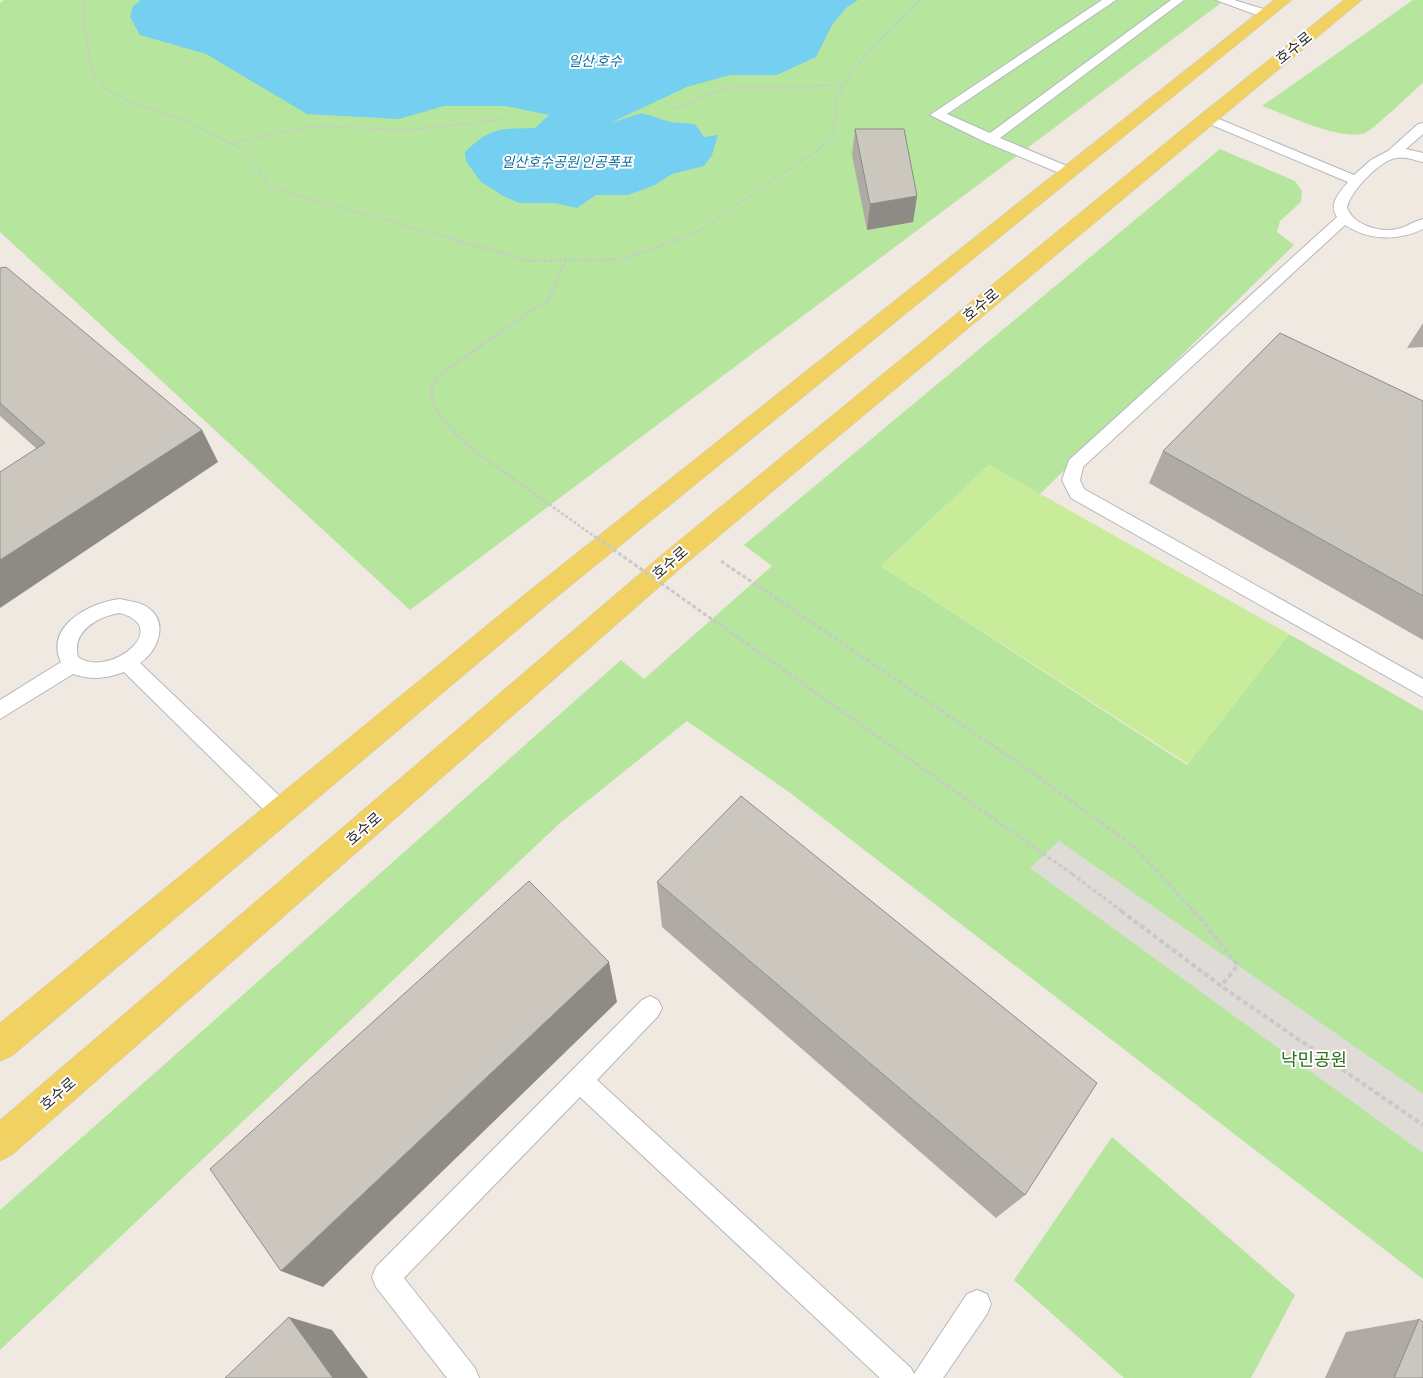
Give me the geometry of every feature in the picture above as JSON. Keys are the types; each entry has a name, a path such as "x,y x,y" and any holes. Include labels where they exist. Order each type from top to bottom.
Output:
{"main road":[{"name":"호수로","path":"0,1143 673,560 1207,118 1354,0"},
{"path":"0,1044 538,598 1275,7"}],"lane":[{"path":"1069,172 937,115 1110,0"},
{"path":"990,138 1178,0"},
{"path":"1222,0 1275,7"},
{"path":"1207,118 1357,181"},
{"path":"1393,154 1423,127"},
{"path":"1423,158 1403,154 1393,154 1384,157 1357,181 1340,201 1340,209 1344,218 1360,227 1382,234 1396,234 1423,223"},
{"path":"1344,218 1076,464 1071,480 1077,493 1423,689"},
{"path":"120,606 134,608 144,613 150,621 151,632 148,643 140,654 127,663 107,671 97,672 84,670 73,664 67,656 66,645 70,633 79,622 92,614 120,606"},
{"path":"127,663 280,811"},
{"path":"0,710 73,664"},
{"path":"466,1378 386,1277 650,1008"},
{"path":"580,1081 901,1378"},
{"path":"926,1378 978,1304"}],"path":[{"path":"85,0 82,14 90,70 105,88 129,101 187,122 244,150 269,187 530,261 621,260 695,233 821,148 833,136 837,98 844,85 885,34 920,0"},
{"path":"672,110 728,88 844,85"},
{"path":"230,144 313,126 410,130 506,119"},
{"path":"566,260 549,299 437,376 431,389 433,405 442,419 474,451 1072,874 1221,986 1423,1125"},
{"path":"718,559 1029,770 1134,847 1183,898 1238,965 1221,986"}],"green space":[{"path":"4,0 1225,0 410,610 0,232 0,3"},
{"path":"1413,0 1423,0 1423,83 1365,133 1354,135 1328,130 1262,106"},
{"name":"낙민공원","path":"1220,149 1295,181 1302,191 1301,202 1280,221 1277,232 1294,245 1040,494 989,465 881,566 1187,765 1289,634 1423,711 1423,1279 789,792 687,721 560,823 0,1350 0,1210 621,660 644,679 772,566 744,545"},
{"path":"989,465 1289,634 1188,764 881,566"},
{"path":"1112,1137 1295,1295 1251,1378 1124,1378 1014,1280"}],"shaded area":[{"path":"1059,841 1423,1094 1423,1153 1030,868"}],"water":[{"name":"일산 호수","path":"141,0 858,0 847,7 832,25 816,57 777,75 730,75 687,87 610,123 642,113 670,122 695,124 704,137 718,135 712,155 704,166 672,174 655,185 628,195 596,195 577,208 554,203 519,203 503,196 480,181 466,161 465,152 482,137 505,129 535,128 549,115 505,106 444,106 399,119 307,114 206,54 140,35 130,17 133,6"}],"building":[{"path":"855,129 904,129 917,196 870,204"},
{"path":"6,267 202,430 0,560 0,472 45,443 0,403 0,268"},
{"path":"1280,333 1423,401 1423,596 1163,451"},
{"path":"741,796 1097,1083 1025,1195 657,882"},
{"path":"529,881 609,962 281,1271 210,1169"},
{"path":"289,1317 333,1378 225,1378"},
{"path":"1419,1319 1423,1322 1423,1378 1394,1378"}],"water label":[{"name":"일산호수공원 인공폭포","path":"567,162"}]}
